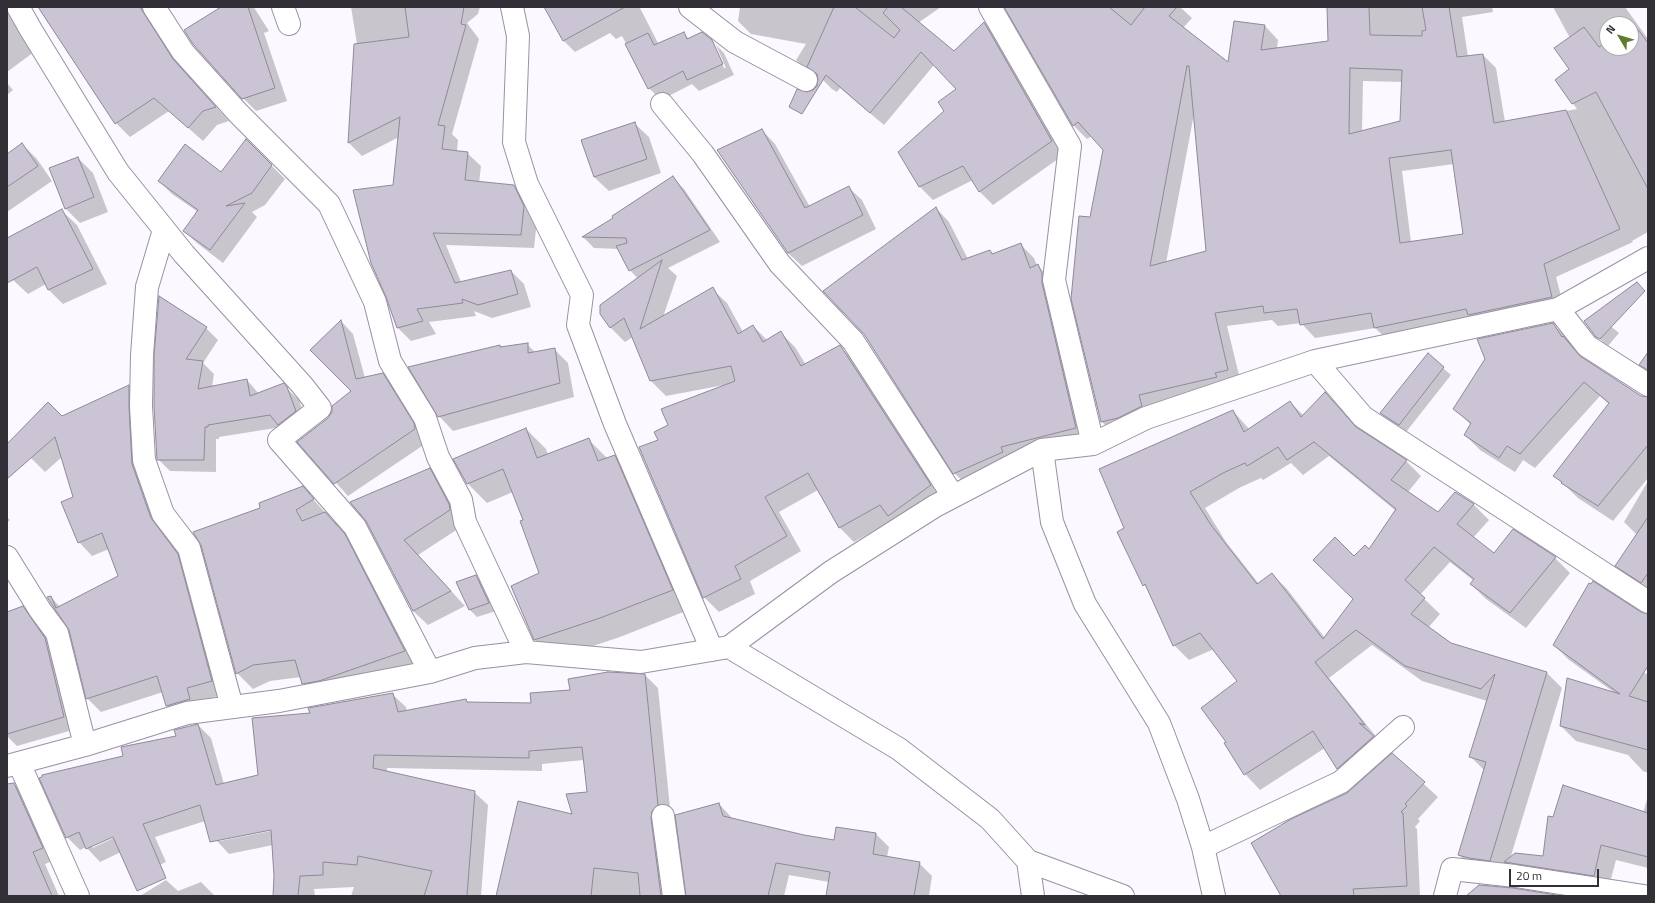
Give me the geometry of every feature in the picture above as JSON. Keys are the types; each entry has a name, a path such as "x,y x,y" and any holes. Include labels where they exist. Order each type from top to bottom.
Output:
{"street":[{"path":"18,7 118,172 184,254 302,385 320,408 279,440 355,527 430,672"},
{"path":"154,7 183,52 239,114 330,204 376,302 390,361 425,418 438,457 461,500 465,522 526,652"},
{"path":"512,7 518,36 514,142 527,184 582,295 578,325 615,424 721,648 899,749 990,819 1028,861 1124,896"},
{"path":"690,7 735,42 806,80"},
{"path":"990,7 1070,146 1054,280 1093,444"},
{"path":"662,104 703,154 780,264 853,341 953,496"},
{"path":"164,230 147,287 142,355 141,406 144,460 163,514 189,548 232,707"},
{"path":"78,896 13,764 85,745 187,713 279,701 430,672 475,658 526,652 641,662 721,648 831,572 935,506 1042,450 1093,444 1146,418 1315,361 1558,309 1648,258"},
{"path":"1558,309 1587,346 1648,385"},
{"path":"1315,361 1363,417 1648,602"},
{"path":"1042,450 1052,522 1086,604 1159,723 1188,799 1203,847 1214,896"},
{"path":"7,557 40,610 57,633 85,745"},
{"path":"1203,847 1341,782 1403,727"},
{"path":"662,816 674,896"},
{"path":"1028,861 1033,896"},
{"path":"1445,896 1452,869 1515,876 1644,896"}],"building":[{"path":"38,7 140,7 173,59 216,107 203,111 188,128 154,98 115,124"},
{"path":"221,7 248,7 275,88 242,99 193,44 184,30"},
{"path":"405,7 464,7 461,24 466,25 438,125 445,126 442,149 468,152 465,180 514,185 524,206 521,235 433,233 455,283 511,270 518,294 478,305 462,299 463,303 417,309 423,321 397,328 386,297 371,263 353,190 393,185 400,117 348,143 354,44 409,37"},
{"path":"544,7 625,7 563,41"},
{"path":"834,7 855,7 894,38 900,30 883,13 888,7 901,7 954,51 984,22 1052,141 979,192 963,166 919,187 898,152 944,111 938,102 956,89 921,52 870,113 826,75 802,114 789,107 797,89 807,92 813,90 817,86 817,74 807,67"},
{"path":"1004,7 1109,7 1131,25 1145,7 1177,7 1169,16 1228,62 1234,21 1265,25 1261,50 1328,41 1327,7 1369,7 1370,35 1422,36 1422,31 1426,30 1422,7 1449,7 1457,57 1483,54 1494,123 1566,110 1620,229 1544,264 1552,297 1468,315 1466,309 1374,328 1371,313 1300,325 1297,309 1264,313 1263,306 1215,313 1228,370 1215,373 1217,377 1139,395 1142,406 1118,418 1101,422 1071,299 1079,216 1090,217 1103,150 1078,122 1073,126","holes":["1187,66 1189,66 1206,251 1150,266","1350,68 1402,70 1400,121 1349,134","1451,150 1463,234 1400,243 1389,158"]},
{"path":"1584,27 1599,47 1599,56 1639,56 1639,31 1648,43 1648,189 1596,92 1572,104 1555,80 1569,69 1554,48"},
{"path":"684,32 687,39 702,32 712,40 723,64 687,80 683,71 648,89 625,44 648,33 654,45"},
{"path":"635,122 647,159 594,177 581,140"},
{"path":"762,129 805,208 849,186 863,215 788,253 717,150"},
{"path":"246,139 272,165 252,193 226,206 245,203 210,250 183,231 198,210 158,181 185,144 221,172"},
{"path":"22,143 38,166 7,187 7,154"},
{"path":"78,157 94,197 65,209 49,168"},
{"path":"673,176 710,230 629,271 616,246 627,243 626,238 582,237 613,218 612,216"},
{"path":"936,207 962,260 990,250 992,254 1021,243 1030,268 1038,264 1042,273 1042,283 1076,428 1001,447 1003,452 953,474 864,334 823,291"},
{"path":"62,209 93,269 48,290 37,267 7,283 7,238"},
{"path":"662,260 640,329 713,287 738,334 753,325 763,342 781,331 801,366 840,345 931,485 888,516 880,505 839,528 808,473 765,497 787,536 735,566 741,579 703,598 639,447 658,440 654,432 668,425 661,409 735,381 731,366 650,381 624,318 610,328 600,314 600,305"},
{"path":"1637,282 1645,291 1600,339 1596,337 1584,321"},
{"path":"159,296 207,327 186,359 203,361 198,389 247,379 250,396 284,383 296,411 278,425 270,415 208,425 208,427 205,427 204,460 157,460 154,406 154,356"},
{"path":"341,320 356,379 383,373 414,423 415,429 334,484 297,442 328,418 332,412 332,406 351,391 310,350"},
{"path":"1553,323 1562,337 1563,336 1580,356 1641,396 1648,397 1648,445 1598,506 1561,483 1562,482 1553,476 1609,403 1584,382 1520,454 1507,446 1499,458 1464,435 1471,423 1453,409 1485,359 1477,339"},
{"path":"528,343 528,353 555,348 560,383 438,417 408,367 500,345 500,347"},
{"path":"1648,352 1648,370 1639,365"},
{"path":"1428,353 1444,367 1399,425 1380,413"},
{"path":"129,385 132,464 151,518 178,554 212,681 187,688 190,699 166,706 157,676 86,699 69,630 47,597 51,596 56,608 118,576 102,533 78,543 61,502 73,497 55,437 7,479 7,444 48,402 62,416"},
{"path":"1325,392 1356,427 1407,460 1391,480 1438,512 1455,492 1474,504 1457,524 1494,553 1513,529 1556,557 1510,613 1470,584 1474,579 1434,547 1405,580 1425,598 1411,614 1451,643 1547,672 1490,861 1458,855 1486,762 1469,757 1495,674 1481,689 1405,666 1356,630 1315,662 1365,725 1359,723 1374,736 1337,769 1313,731 1244,775 1224,743 1226,742 1201,708 1237,681 1200,633 1173,646 1145,584 1143,586 1117,532 1124,528 1099,469 1233,410 1244,432 1290,401 1301,417","holes":["1314,442 1396,509 1369,549 1365,545 1354,556 1335,537 1313,560 1353,599 1323,639 1272,573 1257,584 1211,525 1190,492 1223,473 1245,463 1247,466 1278,447 1287,460"]},
{"path":"526,428 537,458 589,438 598,461 615,455 673,590 600,618 534,640 511,586 539,573 520,521 523,520 503,469 467,484 453,459"},
{"path":"430,468 449,504 450,510 404,540 451,591 413,611 366,521 350,502"},
{"path":"303,486 314,499 296,510 302,521 325,512 345,534 405,651 319,681 302,684 295,660 253,665 236,674 201,545 193,532 260,508 259,503"},
{"path":"1648,517 1648,573 1641,583 1615,566"},
{"path":"476,575 489,603 469,610 456,582"},
{"path":"1593,581 1641,612 1648,614 1648,666 1629,696 1648,702 1648,750 1560,726 1567,678 1620,694 1553,645 1589,583 1591,584"},
{"path":"23,606 45,638 64,717 7,734 7,612"},
{"path":"608,672 645,674 658,805 652,811 651,818 661,896 640,896 638,873 594,868 591,896 496,896 518,801 572,814 566,794 587,792 582,747 529,751 529,758 374,755 373,768 475,791 467,896 424,896 432,871 358,856 357,865 323,862 323,875 300,876 298,896 273,896 274,876 271,830 210,842 200,805 143,824 166,878 137,891 113,837 86,849 79,832 66,838 39,778 42,777 42,775 123,756 121,747 176,736 174,730 198,724 216,785 258,775 252,718 310,713 308,708 393,693 398,712 466,699 467,702 531,703 530,693 570,690 568,679"},
{"path":"1392,753 1425,782 1405,804 1407,806 1401,812 1403,813 1407,886 1353,889 1354,896 1281,896 1251,843 1291,819 1347,793"},
{"path":"14,783 43,848 33,852 52,896 7,896 7,784"},
{"path":"1563,785 1648,813 1648,857 1601,845 1594,876 1504,862 1515,853 1543,856 1548,816 1553,817"},
{"path":"719,803 723,816 804,835 834,840 836,827 876,833 873,854 920,862 914,896 826,896 830,872 776,863 768,896 686,896 675,815"},
{"path":"1479,885 1513,888 1562,896 1466,896"}]}
